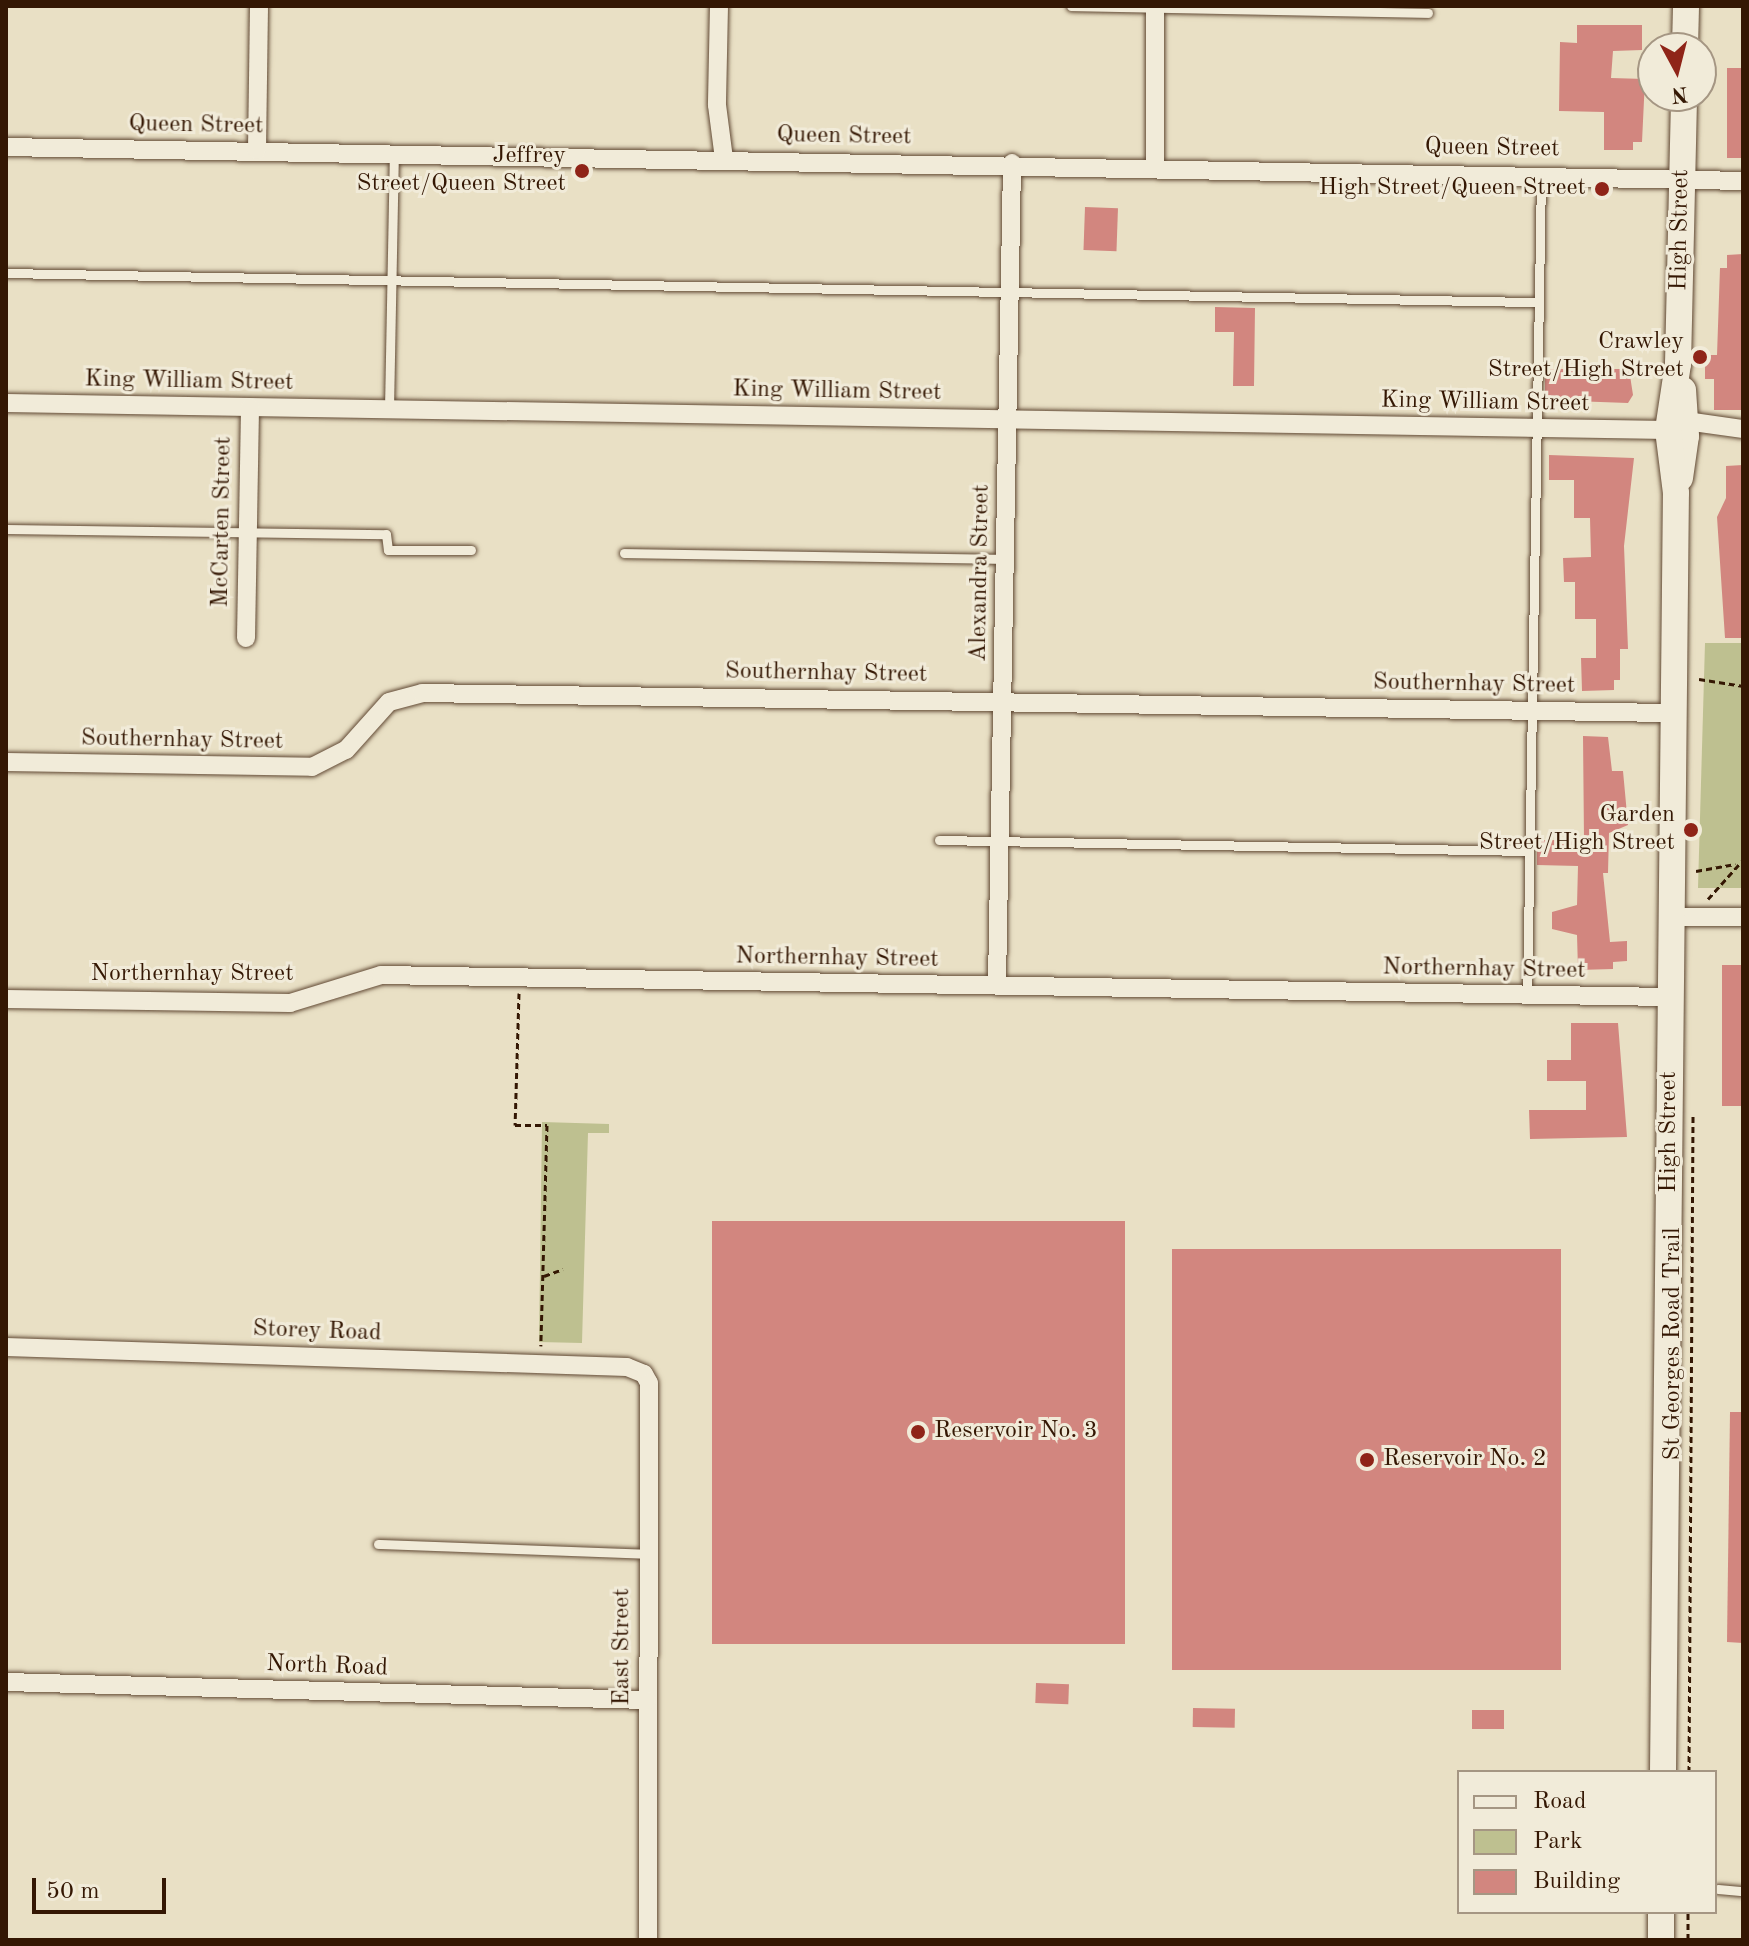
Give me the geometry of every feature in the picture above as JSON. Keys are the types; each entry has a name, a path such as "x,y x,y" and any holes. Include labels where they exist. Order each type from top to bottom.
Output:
{"main road":[{"path":"1685,32 1686,6"},
{"name":"High Street","path":"1663,1770 1673,713 1684,112"},
{"path":"1661,1914 1661,1940"}],"street":[{"path":"257,150 259,6"},
{"path":"716,159 719,6"},
{"path":"1155,7 1155,166"},
{"name":"Queen Street","path":"6,147 1012,163 1743,181"},
{"name":"Alexandra Street","path":"997,983 1012,163"},
{"name":"King William Street","path":"6,403 1743,430"},
{"name":"McCarten Street","path":"246,638 250,407"},
{"name":"Southernhay Street","path":"6,762 319,766 346,750 389,702 422,693 1673,713"},
{"path":"1671,917 1743,917"},
{"name":"Northernhay Street","path":"6,999 290,1003 381,975 997,983 1670,997"},
{"name":"Storey Road","path":"6,1347 627,1367"},
{"name":"East Street","path":"627,1367 649,1383 648,1940"},
{"name":"North Road","path":"6,1682 647,1700"}],"lane":[{"path":"1071,6 1428,13"},
{"path":"389,409 394,153"},
{"path":"1527,995 1534,427 1541,175"},
{"path":"6,273 1537,302"},
{"path":"6,529 386,534 388,550 471,550"},
{"path":"624,553 1005,559"},
{"path":"939,840 1529,851"},
{"path":"378,1544 648,1554"},
{"path":"1718,1889 1743,1891"}],"path":[{"path":"1699,679 1743,686"},
{"path":"1696,871 1741,861"},
{"path":"1701,917 1714,888 1741,861"},
{"path":"519,977 515,1125 547,1125 541,1346"},
{"name":"St Georges Road Trail","path":"1689,1770 1693,1109"},
{"path":"544,1276 563,1269"},
{"path":"1688,1914 1688,1940"}],"green space":[{"path":"1705,643 1743,643 1743,888 1698,888"},
{"path":"542,1122 609,1124 609,1133 588,1133 582,1343 539,1342"}],"building":[{"path":"1577,25 1642,25 1642,32 1637,32 1637,50 1613,51 1611,78 1637,79 1637,112 1643,112 1642,142 1633,142 1633,150 1604,150 1604,112 1559,111 1560,42 1577,43"},
{"path":"1727,68 1743,68 1743,158 1727,158"},
{"path":"1085,207 1118,208 1116,251 1083,250"},
{"path":"1743,254 1743,410 1714,410 1714,379 1705,379 1705,355 1717,355 1720,268 1727,268 1727,255"},
{"path":"1215,307 1255,308 1254,386 1233,386 1234,332 1215,332"},
{"path":"1545,369 1629,369 1633,395 1628,403 1545,400"},
{"path":"1549,455 1634,458 1624,546 1628,649 1620,649 1620,680 1614,680 1614,690 1582,691 1581,658 1596,658 1596,619 1575,619 1575,582 1564,582 1563,558 1591,557 1590,518 1574,518 1574,480 1549,480"},
{"path":"1743,465 1743,638 1725,638 1717,517 1726,498 1726,466"},
{"path":"1583,736 1608,737 1612,771 1623,771 1628,825 1609,833 1608,873 1603,873 1610,942 1627,941 1627,961 1613,962 1613,969 1578,970 1577,935 1552,929 1552,912 1577,905 1578,866 1537,865 1537,840 1584,840"},
{"path":"1722,965 1743,965 1743,1106 1722,1106"},
{"path":"1571,1023 1618,1023 1627,1137 1530,1139 1529,1110 1586,1110 1586,1081 1547,1081 1547,1060 1571,1060"},
{"name":"Reservoir No. 3","path":"712,1221 1125,1221 1125,1644 712,1644"},
{"name":"Reservoir No. 2","path":"1172,1249 1561,1249 1561,1670 1172,1670"},
{"path":"1730,1412 1743,1412 1743,1643 1727,1642"},
{"path":"1036,1683 1069,1684 1068,1704 1035,1703"},
{"path":"1193,1708 1235,1709 1235,1728 1193,1727"},
{"path":"1472,1710 1504,1710 1504,1729 1472,1729"}],"place":[{"name":"Jeffrey Street/Queen Street","path":"582,171"},
{"name":"High Street/Queen Street","path":"1602,189"},
{"name":"Crawley Street/High Street","path":"1700,357"},
{"name":"Garden Street/High Street","path":"1691,830"},
{"name":"Reservoir No. 3","path":"918,1432"},
{"name":"Reservoir No. 2","path":"1367,1460"}]}
